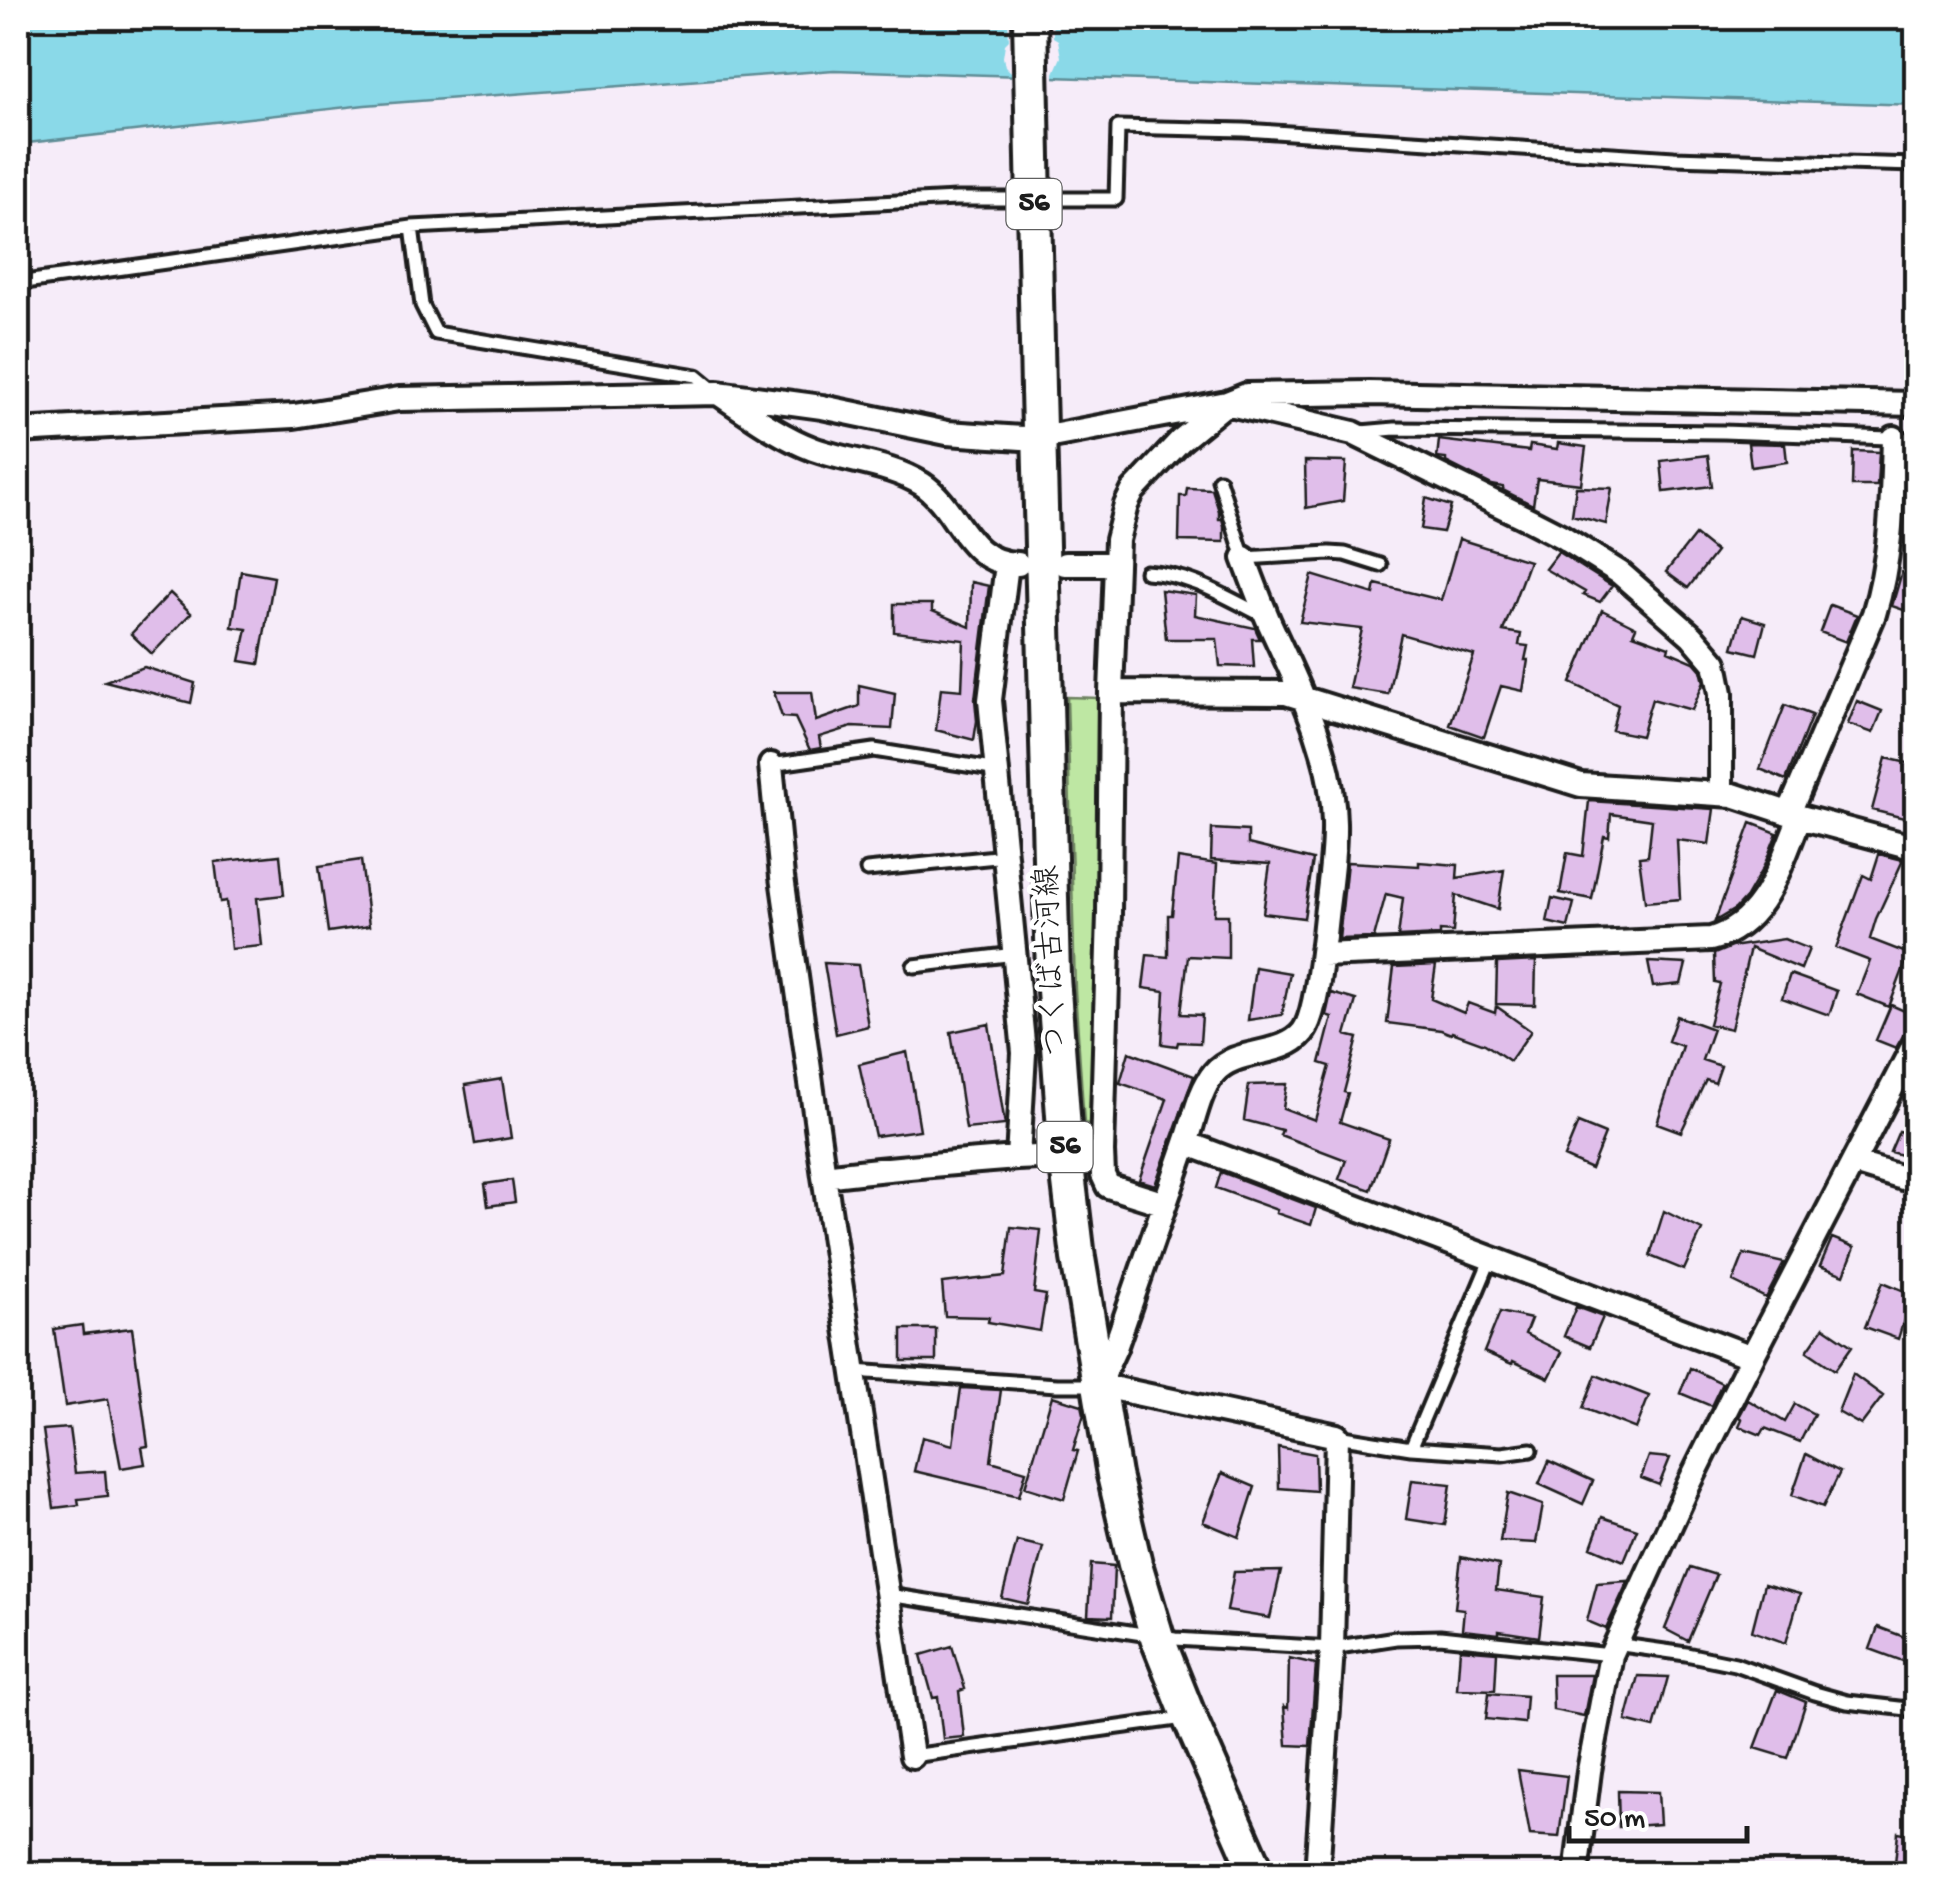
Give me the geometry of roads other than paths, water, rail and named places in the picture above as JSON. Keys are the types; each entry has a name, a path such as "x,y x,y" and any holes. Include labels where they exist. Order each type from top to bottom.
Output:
{"main road":[{"name":"つくば古河線","path":"1030,18 1052,976 1078,1258 1114,1475 1158,1638 1188,1717 1258,1874"}],"street":[{"path":"718,393 782,435 850,461 904,474 925,486 941,500 974,548 1012,564 990,700 1024,1053 1018,1158"},
{"path":"18,431 294,416 399,399 718,393 822,407 947,433 1022,438 1226,403 1247,395 1368,393 1916,404"},
{"path":"1226,403 1353,433 1516,512 1620,573 1692,636 1715,663 1723,746 1721,793"},
{"path":"1164,1204 1108,1186 1103,1175 1114,564 1121,521 1133,491 1180,441 1226,403"},
{"path":"1322,955 1711,939 1738,927 1766,897 1874,614 1884,581 1905,439"},
{"path":"1244,558 1312,716 1333,802 1322,955 1312,1010 1301,1034 1285,1044 1232,1060 1212,1075 1115,1348 1098,1385 1337,1436 1332,1648 1317,1874"},
{"path":"1065,564 1114,564"},
{"path":"1111,692 1286,693 1581,785 1721,793 1916,848"},
{"path":"771,765 782,877 824,1176 912,1756"},
{"path":"1576,1874 1589,1771 1613,1650 1688,1484 1916,1041"},
{"path":"1186,1143 1752,1357"},
{"path":"824,1176 904,1166 1066,1158 1102,1152"},
{"path":"1854,1163 1916,1182"}],"lane":[{"path":"18,283 412,227 956,199 1116,199 1118,127 1244,130 1674,158 1916,164"},
{"path":"412,227 422,305 436,333 696,376 718,393"},
{"path":"1353,433 1395,429 1723,432 1905,439"},
{"path":"1219,480 1244,558 1330,553 1380,565"},
{"path":"1146,572 1188,579 1268,618"},
{"path":"771,765 874,750 998,770"},
{"path":"867,870 1006,856"},
{"path":"914,966 1015,954"},
{"path":"1411,1448 1492,1257"},
{"path":"854,1371 1098,1385"},
{"path":"1337,1436 1411,1448 1502,1454 1531,1450"},
{"path":"888,1595 1158,1638 1332,1648 1396,1638 1440,1637 1686,1654 1735,1664 1848,1702 1916,1710"},
{"path":"912,1756 1188,1717"}],"water":[{"path":"18,18 1916,18 1916,105 834,70 365,105 18,144"}]}
